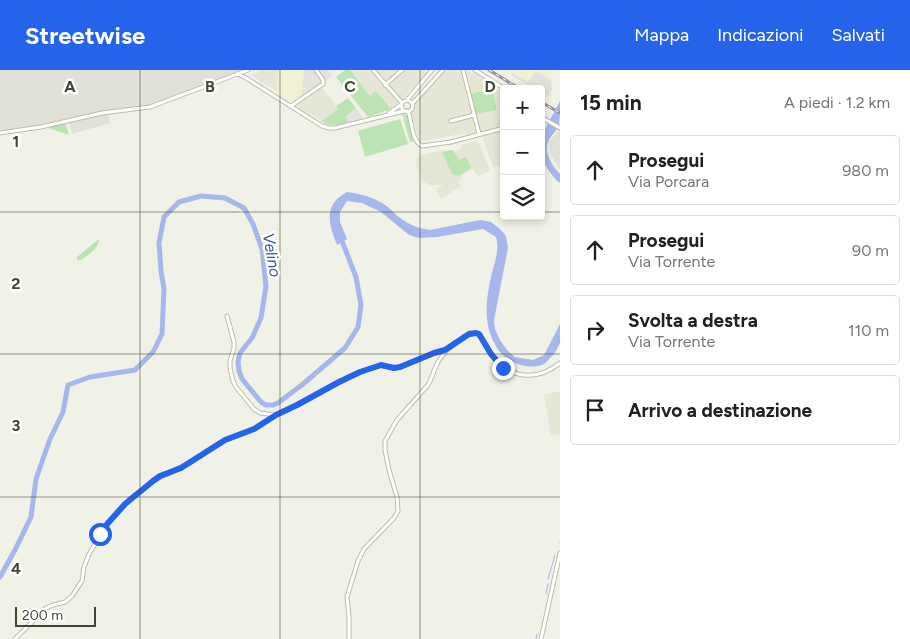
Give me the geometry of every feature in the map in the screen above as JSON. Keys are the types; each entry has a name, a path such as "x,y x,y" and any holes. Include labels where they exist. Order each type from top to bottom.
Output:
{"street":[{"path":"0,133 41,127 102,113 150,106 248,70"},
{"path":"291,106 324,82 316,70"},
{"path":"373,70 402,104 402,108 409,114 416,140 422,146 451,142 500,129"},
{"path":"385,85 402,70"},
{"path":"387,115 406,100 432,70"},
{"path":"238,74 322,126 332,128 411,109 412,104 443,70"},
{"path":"475,70 500,86"},
{"path":"480,70 483,74"},
{"path":"464,71 479,134"},
{"path":"406,100 412,104"},
{"path":"451,121 474,115"},
{"path":"545,120 560,128"},
{"path":"227,316 234,342 230,361 236,386 254,409 260,413 276,415"},
{"path":"15,639 46,608 65,602 72,596 82,580 85,563 100,534 132,497 156,479 181,468 225,440 261,425 276,415 339,382 381,365 394,368 400,367 445,350 469,334 476,333 479,334 491,354 508,371 517,374 535,375 560,363"},
{"path":"349,639 347,597 358,560 364,549 394,518 398,511 397,497 388,470 385,441 397,420 428,385 445,350"},
{"path":"541,639 560,553"}],"shaded area":[{"path":"0,70 241,70 149,105 102,111 0,132"},
{"path":"262,70 278,70 277,92 251,75"},
{"path":"278,70 328,70 332,76 292,103 277,92"},
{"path":"304,70 328,70 332,76 303,96 302,90 305,90 305,88 302,88 303,79 305,79 303,77"},
{"path":"350,70 369,70 398,103 391,109 376,92 370,96"},
{"path":"375,70 399,70 384,82"},
{"path":"404,70 424,70 427,73 401,100 388,85"},
{"path":"447,70 460,70 477,133 466,136 465,133 419,141 411,113 415,104"},
{"path":"465,70 482,76 500,87 500,166 493,167 476,114 497,110 492,89 470,94"},
{"path":"501,70 550,70 553,100 545,95 545,85 528,85"},
{"path":"536,71 551,80 552,90 547,97 545,96 545,85 527,85 511,75 512,73 528,82"},
{"path":"322,87 338,109 321,121 296,106"},
{"path":"356,108 364,119 349,122 345,117"},
{"path":"108,114 110,123 72,134 68,121"},
{"path":"559,129 560,170 551,155 549,146 550,141"},
{"path":"475,141 480,145 490,170 478,177 473,169 461,176 462,178 458,181 461,186 441,199 436,190 443,185 429,185 421,180 416,163 418,156 442,150 453,150 455,152 462,148 461,145"},
{"path":"560,391 560,434 551,435 544,395"}],"green space":[{"path":"345,70 350,70 370,96 376,91 391,109 368,117 336,77"},
{"path":"492,89 497,110 476,114 470,94"},
{"path":"348,98 356,108 345,117 349,122 331,125 321,121 338,109 336,106"},
{"path":"402,113 408,116 414,141 410,142"},
{"path":"400,119 408,144 365,157 358,131"},
{"path":"65,121 69,135 45,127"},
{"path":"453,150 459,160 466,157 471,166 471,168 458,176 452,174 442,152"},
{"path":"99,239 99,243 93,251 81,260 77,260 77,257"}],"water":[{"path":"560,101 559,125 550,138 547,152 551,162 560,174 560,183 554,178 545,164 545,129"},
{"path":"347,192 376,200 388,207 398,217 425,229 430,230 480,220 491,222 500,229 506,236 508,248 494,320 495,329 507,350 515,357 533,360 544,355 560,324 560,343 554,353 544,364 532,367 520,365 508,359 499,351 490,334 487,306 497,252 496,237 483,229 437,237 419,238 409,235 381,212 362,203 347,201 340,212 340,222 347,239 337,245 330,215 333,204"}],"waterway":[{"name":"Velino","path":"0,577 31,517 36,479 50,439 63,412 68,385 90,377 135,370 153,352 162,334 164,289 159,243 164,217 179,202 201,196 225,198 244,208 253,224 262,249 266,286 261,318 252,338 240,353 238,362 242,379 261,402 266,405 278,403 303,384 345,348 358,327 361,305 356,277 340,236"},
{"path":"548,579 555,555"},
{"path":"546,594 548,584"},
{"path":"536,639 537,634"}],"railway":[{"path":"489,70 513,85"},
{"path":"545,104 560,113"}],"route":[{"path":"100,534 132,497 160,476 181,468 225,440 254,429 276,415 360,372 381,365 394,368 400,367 445,350 473,333 479,334 491,354 503,368"}]}
